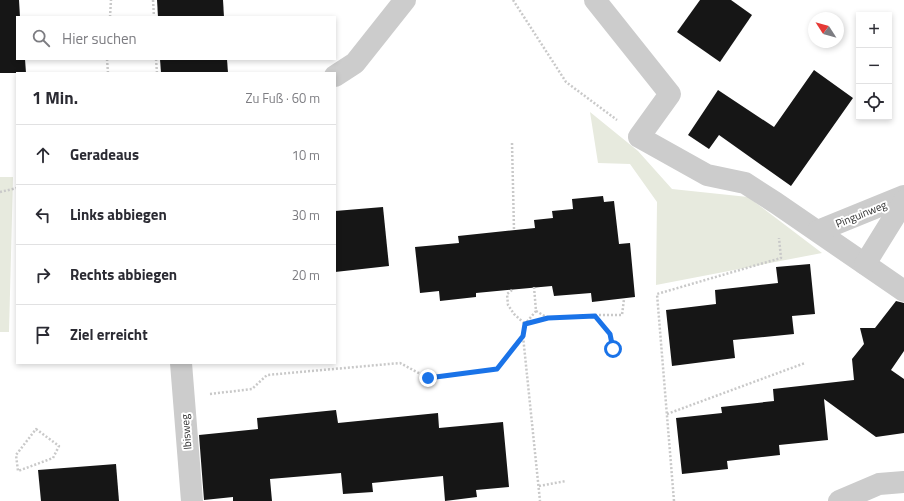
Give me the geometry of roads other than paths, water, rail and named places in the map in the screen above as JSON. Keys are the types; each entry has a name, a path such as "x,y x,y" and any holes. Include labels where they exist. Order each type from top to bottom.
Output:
{"street":[{"path":"336,75 355,63 405,0"},
{"path":"595,0 670,94 639,137 707,175 745,183 818,231 904,291"},
{"name":"Pinguinweg","path":"818,231 904,196"},
{"name":"Pinguinweg","path":"865,264 904,201"},
{"name":"Ibisweg","path":"180,364 192,501"},
{"path":"839,501 879,484 904,482"}]}
